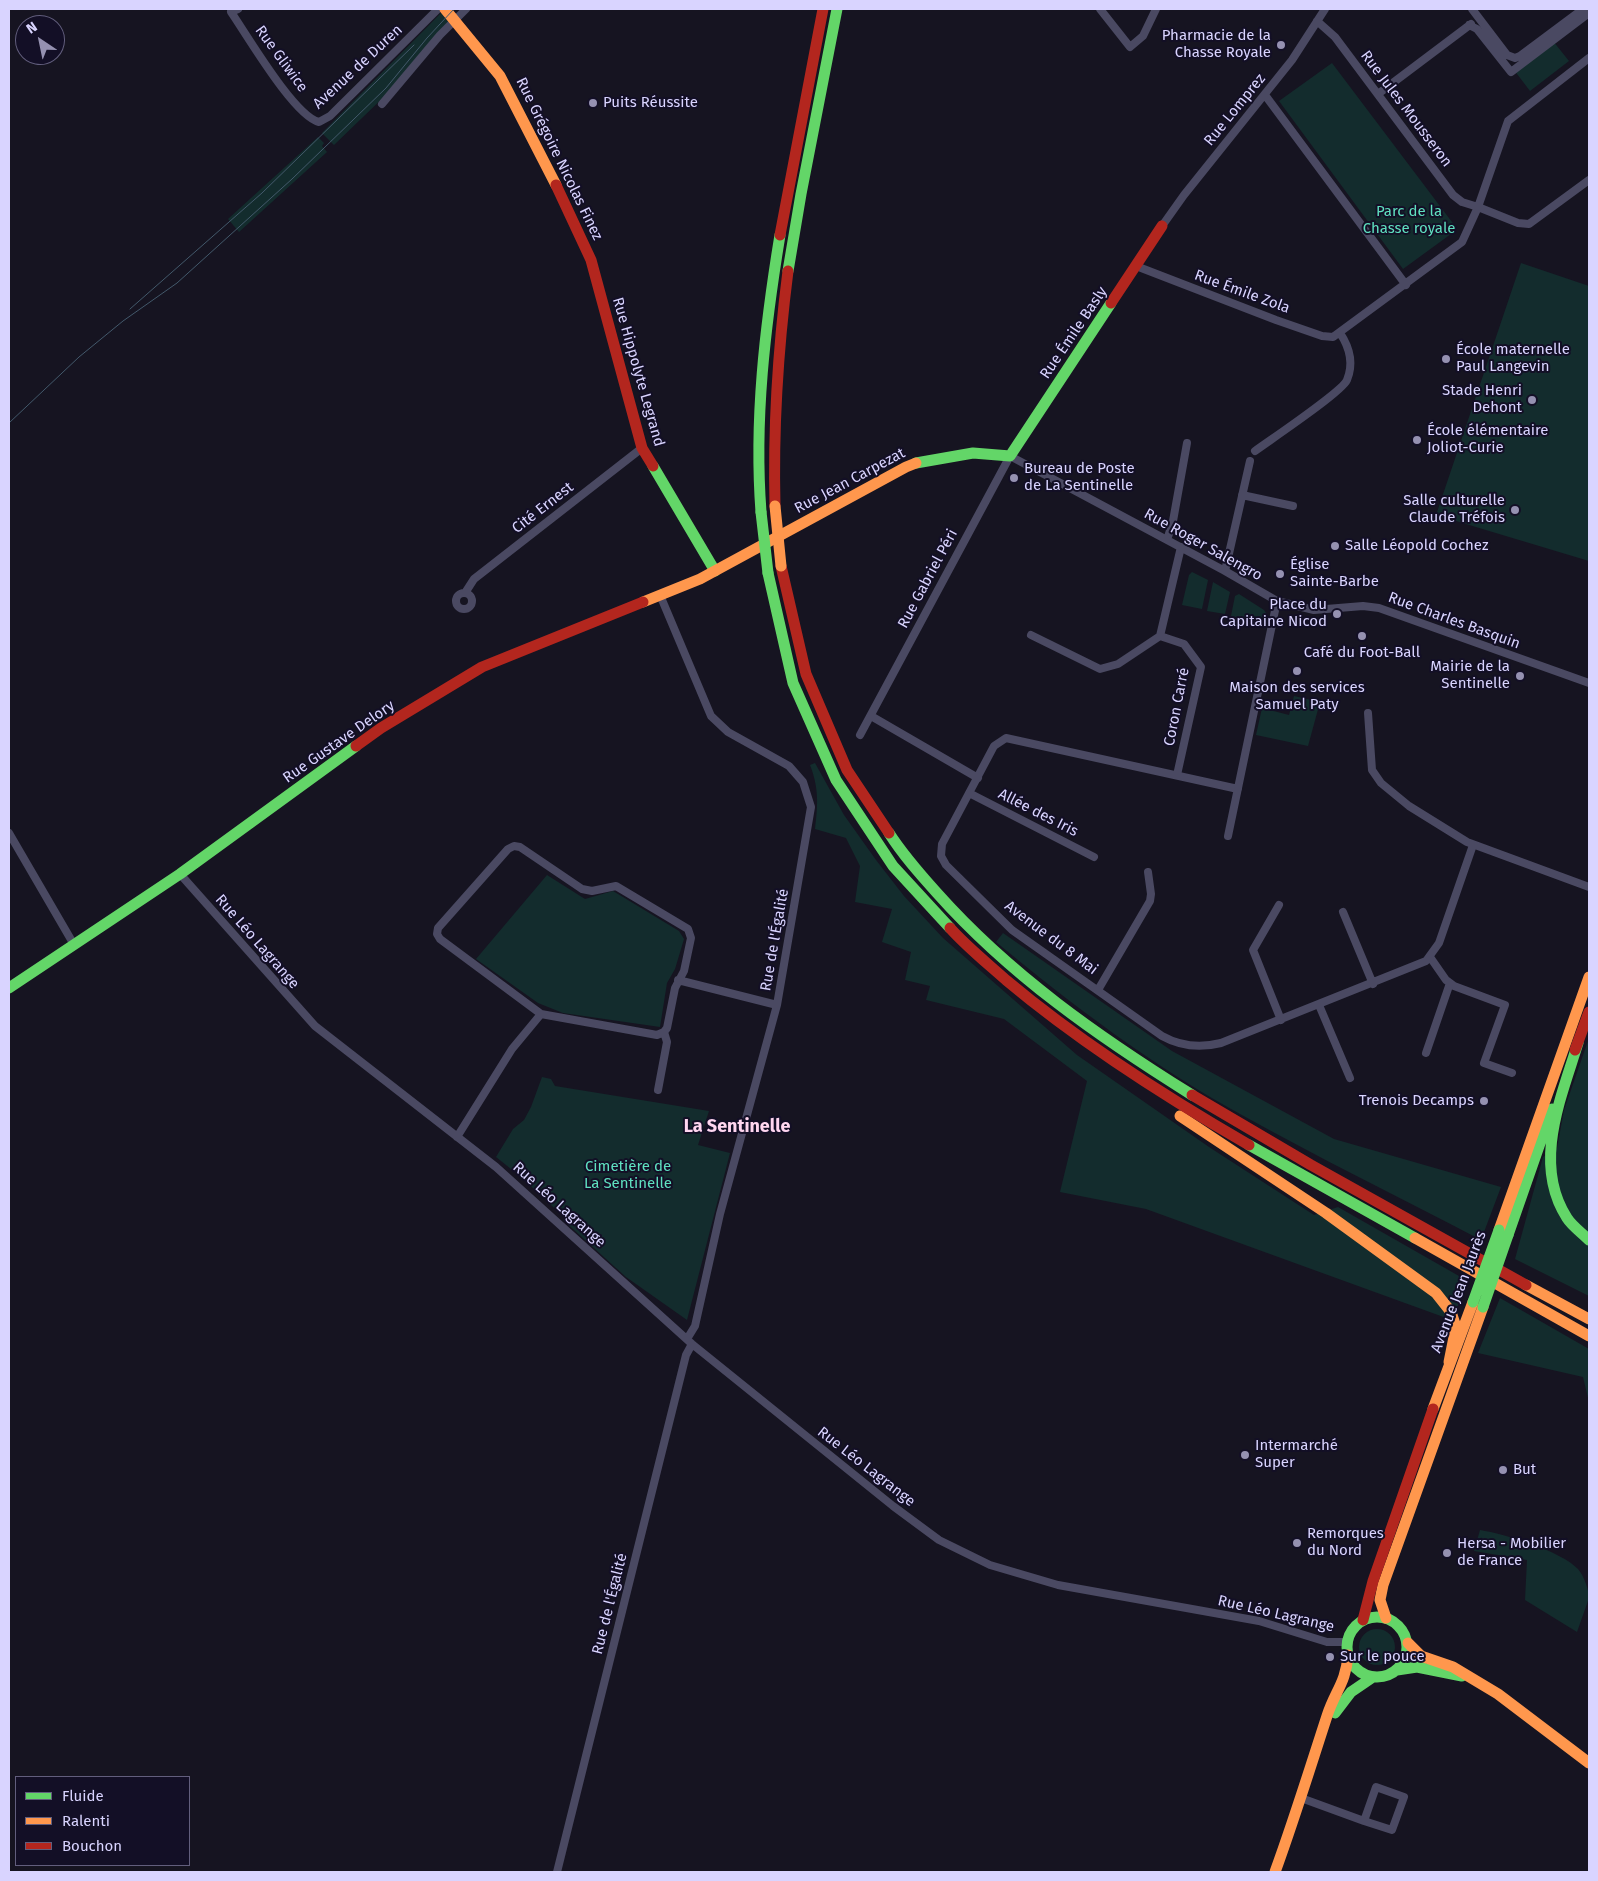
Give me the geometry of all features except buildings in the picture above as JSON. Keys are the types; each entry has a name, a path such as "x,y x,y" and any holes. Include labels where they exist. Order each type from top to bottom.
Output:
{"main road":[{"name":"Rue Grégoire Nicolas Finez","path":"445,9 508,87 588,254"},
{"path":"823,9 789,181 769,306 760,413 761,512 768,573 787,660 810,728 845,797 884,856 933,913 990,968 1057,1024 1138,1080 1224,1132 1589,1336"},
{"path":"838,9 800,197 780,327 773,420 775,506 788,612 804,668 824,723 842,763 867,806 897,849 931,890 969,930 1009,966 1066,1012 1172,1085 1303,1161 1589,1320"},
{"path":"829,50 845,9"},
{"name":"Rue Émile Basly","path":"1010,456 1162,226"},
{"name":"Rue Hippolyte Legrand","path":"588,254 642,448 715,572"},
{"name":"Rue Jean Carpezat","path":"715,572 906,467 937,458 997,453 1010,456"},
{"name":"Rue Gustave Delory","path":"9,988 73,943 180,874 381,728 482,667 715,572"},
{"name":"Avenue Jean Jaurès","path":"1386,1618 1380,1600 1383,1585 1589,976"},
{"name":"Avenue Jean Jaurès","path":"1503,1232 1589,1012"},
{"path":"1578,1043 1550,1144 1549,1165 1557,1202 1573,1225 1589,1240"},
{"path":"1138,1080 1164,1105 1326,1212 1431,1289 1448,1308 1455,1322 1456,1333 1448,1362"},
{"path":"1495,1267 1517,1272 1589,1309"},
{"name":"Avenue Jean Jaurès","path":"1363,1620 1373,1581 1448,1362 1478,1304"},
{"path":"1309,1777 1330,1707 1347,1673 1347,1642 1352,1629 1363,1620 1373,1617 1386,1618 1400,1626 1408,1643 1421,1656 1450,1665 1589,1754"},
{"path":"1275,1872 1309,1777 1340,1702 1357,1686 1373,1677 1387,1676 1397,1670 1406,1658 1408,1643"},
{"path":"1348,1656 1357,1670 1373,1677"},
{"path":"1397,1670 1417,1667 1473,1679"},
{"path":"1537,1721 1589,1763"}],"street":[{"name":"Rue Gliwice","path":"238,9 232,12 281,86 310,118 317,122"},
{"name":"Avenue de Duren","path":"317,122 330,116 438,9"},
{"path":"382,104 440,35 466,9"},
{"path":"1100,9 1130,47 1143,36 1156,9"},
{"name":"Rue Lomprez","path":"1162,226 1184,195 1292,60 1324,9"},
{"path":"1472,9 1507,54 1515,58 1583,9"},
{"path":"1469,25 1478,29 1511,72 1589,12"},
{"path":"1378,94 1479,18"},
{"name":"Rue Jules Mousseron","path":"1317,21 1332,33 1455,197 1518,223 1529,224 1589,180"},
{"path":"1256,452 1344,384 1351,356 1348,346 1340,333 1462,242 1478,207 1508,121 1589,58"},
{"path":"1265,95 1406,285"},
{"name":"Rue Émile Zola","path":"1136,266 1322,336 1333,337 1340,333"},
{"path":"1167,540 1173,521 1187,443"},
{"name":"Cité Ernest","path":"465,593 474,579 642,448"},
{"name":"Rue Roger Salengro","path":"1010,456 1225,571 1277,601"},
{"name":"Rue Gabriel Péri","path":"860,735 1010,456"},
{"path":"1225,571 1250,461"},
{"path":"1242,495 1294,506"},
{"path":"1031,635 1100,669 1118,664 1160,636 1181,548"},
{"name":"Rue de l'Égalité","path":"557,1872 689,1341 696,1322 720,1214 777,1005 810,816 809,797 800,778 789,766 728,732 711,716 660,596"},
{"path":"1228,836 1277,601"},
{"name":"Rue Charles Basquin","path":"1277,601 1314,610 1363,606 1379,608 1589,684"},
{"name":"Coron Carré","path":"1160,636 1184,644 1201,667 1177,775"},
{"path":"1368,713 1370,759 1377,778 1416,811 1473,845 1589,887"},
{"path":"871,716 978,778"},
{"name":"Avenue du 8 Mai","path":"1238,789 1006,738 994,746 942,844 941,856 946,865 1012,930 1162,1036 1188,1045 1209,1046 1222,1043 1418,966 1430,958"},
{"name":"Allée des Iris","path":"969,793 1094,857"},
{"path":"9,833 73,943"},
{"path":"1473,845 1439,943 1430,958 1450,983 1505,1005 1484,1063 1512,1073"},
{"path":"658,1090 666,1042 664,1032 678,980 684,971 691,938 685,926 616,886 592,891 582,890 520,847 512,847 506,851 438,928 437,934 440,939 541,1014 657,1035 664,1032"},
{"path":"1098,990 1150,902 1151,894 1148,872"},
{"name":"Rue Léo Lagrange","path":"180,874 309,1021 519,1186 689,1341 893,1506 939,1540 974,1558 1058,1585 1259,1621 1327,1642 1347,1642"},
{"path":"1279,905 1253,950 1281,1020"},
{"path":"1343,912 1373,984"},
{"path":"678,980 777,1005"},
{"path":"1426,1053 1450,983"},
{"path":"1319,1005 1350,1078"},
{"path":"456,1137 516,1044 541,1014"},
{"path":"1301,1798 1364,1821 1392,1830 1404,1797 1376,1787 1364,1821"}],"green space":[{"path":"442,12 450,20 390,91 334,145 322,133"},
{"path":"1553,41 1569,61 1530,91 1514,70"},
{"name":"Parc de la Chasse royale","path":"1332,63 1455,226 1451,234 1403,269 1279,101"},
{"path":"318,137 324,143 322,146 327,152 239,232 228,219"},
{"name":"Stade Henri Dehont","path":"1521,263 1589,286 1589,561 1436,515"},
{"path":"1192,572 1208,580 1202,609 1182,605 1189,575"},
{"path":"1213,582 1230,592 1225,614 1207,611"},
{"path":"1239,594 1264,610 1266,613 1264,623 1231,616 1235,596"},
{"path":"1294,696 1320,702 1308,746 1256,735 1262,708 1289,715"},
{"path":"815,763 844,815 876,860 904,896 943,938 1077,1055 1209,1147 1314,1215 1338,1207 1466,1280 1459,1304 1449,1319 1146,1209 1060,1192 1087,1081 1004,1019 926,1000 930,986 905,980 911,952 882,942 892,909 855,902 860,866 846,838 815,829 817,797 810,765"},
{"path":"547,875 585,899 613,891 679,931 684,939 675,969 667,983 660,1027 563,1013 538,1003 476,959"},
{"path":"1003,933 1172,1051 1334,1139 1501,1187 1481,1240 1270,1130 1176,1076 1114,1034 996,942"},
{"path":"1589,1038 1589,1296 1515,1259 1543,1157 1557,1148 1564,1110"},
{"name":"Cimetière de La Sentinelle","path":"542,1077 551,1079 555,1086 709,1111 698,1145 730,1153 687,1320 626,1277 563,1220 565,1218 521,1177 496,1157 513,1129 524,1120"},
{"path":"1500,1298 1589,1349 1589,1402 1583,1377 1478,1353"},
{"path":"1480,1530 1518,1539 1546,1550 1570,1562 1578,1569 1586,1583 1589,1598 1577,1632 1525,1600 1527,1560 1474,1551"},
{"path":"1377,1629 1384,1630 1390,1634 1394,1640 1394,1654 1390,1660 1384,1664 1377,1665 1370,1664 1364,1660 1360,1654 1359,1647 1360,1640 1364,1634 1370,1630"}],"tram line":[{"path":"9,423 79,357 123,321 177,283 292,179 386,88 427,38 454,9"},
{"path":"130,309 262,193 414,45"}],"traffic: fast":[{"path":"788,271 837,9"},
{"path":"761,512 759,442 762,373 780,235"},
{"path":"916,463 973,453 1010,456 1111,303"},
{"path":"653,466 715,571"},
{"path":"761,512 768,573"},
{"path":"768,573 793,683 836,780 893,866 950,928"},
{"path":"9,988 180,874 356,746"},
{"path":"889,833 918,871 965,923 1025,978 1090,1027 1192,1095"},
{"path":"1578,1043 1564,1086 1553,1131 1551,1153 1552,1176 1557,1197 1567,1218 1589,1240"},
{"path":"1508,1235 1552,1109"},
{"path":"1249,1145 1415,1238"},
{"path":"1473,1302 1499,1230"},
{"path":"1483,1307 1508,1235"},
{"path":"1371,1617 1383,1617 1399,1625 1405,1635 1407,1647 1405,1659 1399,1669 1383,1677 1371,1677 1355,1669 1347,1653 1347,1641 1355,1625 1371,1617"},
{"path":"1397,1670 1417,1667 1462,1676"},
{"path":"1335,1713 1351,1692 1373,1677"}],"traffic: slow":[{"path":"445,9 500,76 556,185"},
{"path":"643,602 700,579 916,463"},
{"path":"775,506 781,566"},
{"path":"1499,1230 1589,977"},
{"path":"1180,1116 1326,1213 1436,1293 1451,1312 1456,1327 1449,1362"},
{"path":"1415,1238 1589,1336"},
{"path":"1526,1285 1589,1319"},
{"path":"1433,1409 1473,1302"},
{"path":"1386,1618 1380,1600 1383,1585 1483,1307"},
{"path":"1408,1643 1421,1656 1453,1667 1498,1694 1589,1763"},
{"path":"1275,1872 1330,1707 1343,1680 1348,1655"}],"traffic: jam":[{"path":"780,235 823,9"},
{"path":"556,185 591,260 642,448 653,466"},
{"path":"1111,303 1162,226"},
{"path":"775,506 777,388 788,271"},
{"path":"781,566 806,674 847,770 889,833"},
{"path":"356,746 381,728 482,667 643,602"},
{"path":"950,928 1006,980 1093,1047 1155,1088 1249,1145"},
{"path":"1575,1050 1589,1012"},
{"path":"1192,1095 1311,1165 1526,1285"},
{"path":"1363,1620 1373,1581 1433,1409"}],"place":[{"name":"Pharmacie de la Chasse Royale","path":"1281,45"},
{"name":"Puits Réussite","path":"593,103"},
{"name":"École maternelle Paul Langevin","path":"1446,359"},
{"name":"Stade Henri Dehont","path":"1532,400"},
{"name":"École élémentaire Joliot-Curie","path":"1417,440"},
{"name":"Bureau de Poste de La Sentinelle","path":"1014,478"},
{"name":"Salle culturelle Claude Tréfois","path":"1515,510"},
{"name":"Salle Léopold Cochez","path":"1335,546"},
{"name":"Église Sainte-Barbe","path":"1280,574"},
{"name":"Place du Capitaine Nicod","path":"1337,614"},
{"name":"Café du Foot-Ball","path":"1362,636"},
{"name":"Maison des services Samuel Paty","path":"1297,671"},
{"name":"Mairie de la Sentinelle","path":"1520,676"},
{"name":"Trenois Decamps","path":"1484,1101"},
{"name":"Intermarché Super","path":"1245,1455"},
{"name":"But","path":"1503,1470"},
{"name":"Remorques du Nord","path":"1297,1543"},
{"name":"Hersa - Mobilier de France","path":"1447,1553"},
{"name":"Sur le pouce","path":"1330,1657"}],"district":[{"name":"La Sentinelle","path":"737,1127"}]}
